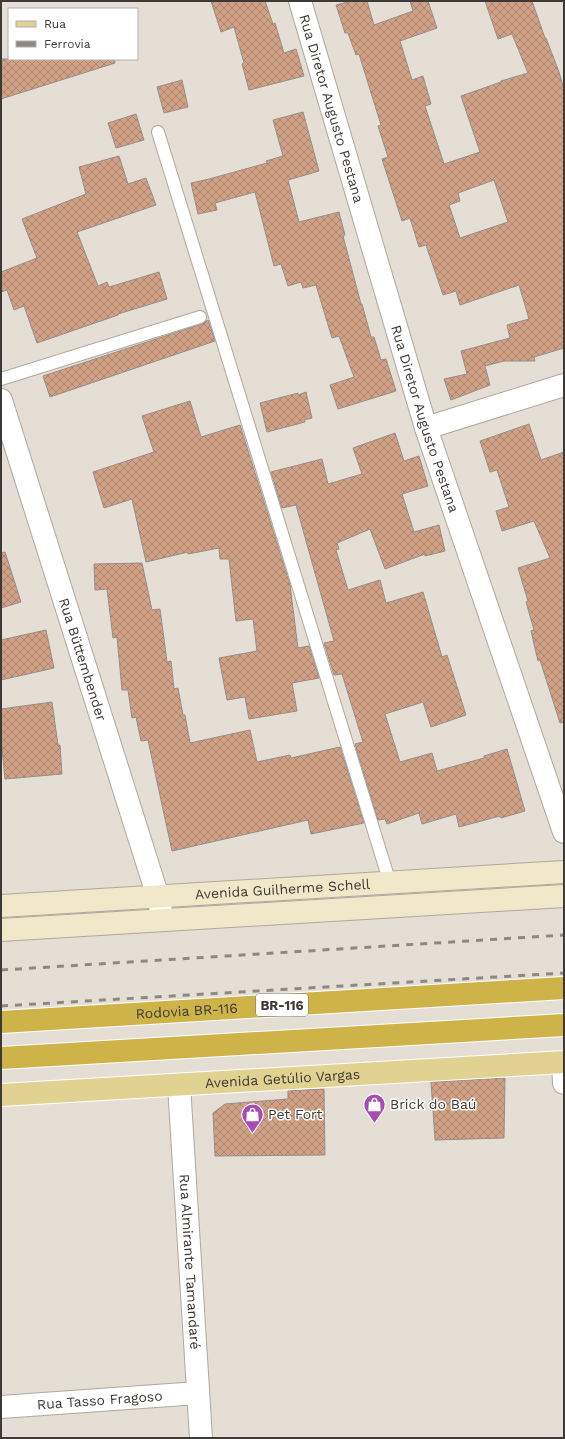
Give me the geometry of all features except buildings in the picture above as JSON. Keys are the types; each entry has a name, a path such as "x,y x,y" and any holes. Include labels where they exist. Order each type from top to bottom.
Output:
{"highway":[{"name":"Rodovia BR-116","path":"1,1022 564,988"},
{"path":"1,1058 564,1025"}],"main road":[{"name":"Avenida Guilherme Schell","path":"1,906 564,872"},
{"name":"Avenida Guilherme Schell","path":"1,930 564,896"},
{"name":"Avenida Getúlio Vargas","path":"1,1095 179,1085 564,1069"}],"street":[{"name":"Rua Diretor Augusto Pestana","path":"300,1 426,428 564,832"},
{"path":"426,428 564,384"},
{"name":"Rua Büttembender","path":"1,400 158,897 163,920"},
{"name":"Rua Almirante Tamandaré","path":"179,1085 201,1438"},
{"name":"Rua Tasso Fragoso","path":"1,1407 198,1393"}],"lane":[{"path":"158,132 390,883"},
{"path":"1,379 200,317"}],"railway":[{"path":"1,970 564,935"},
{"path":"1,1006 564,973"}],"place":[{"name":"Brick do Baú","path":"375,1124"},
{"name":"Pet Fort","path":"252,1134"}]}
